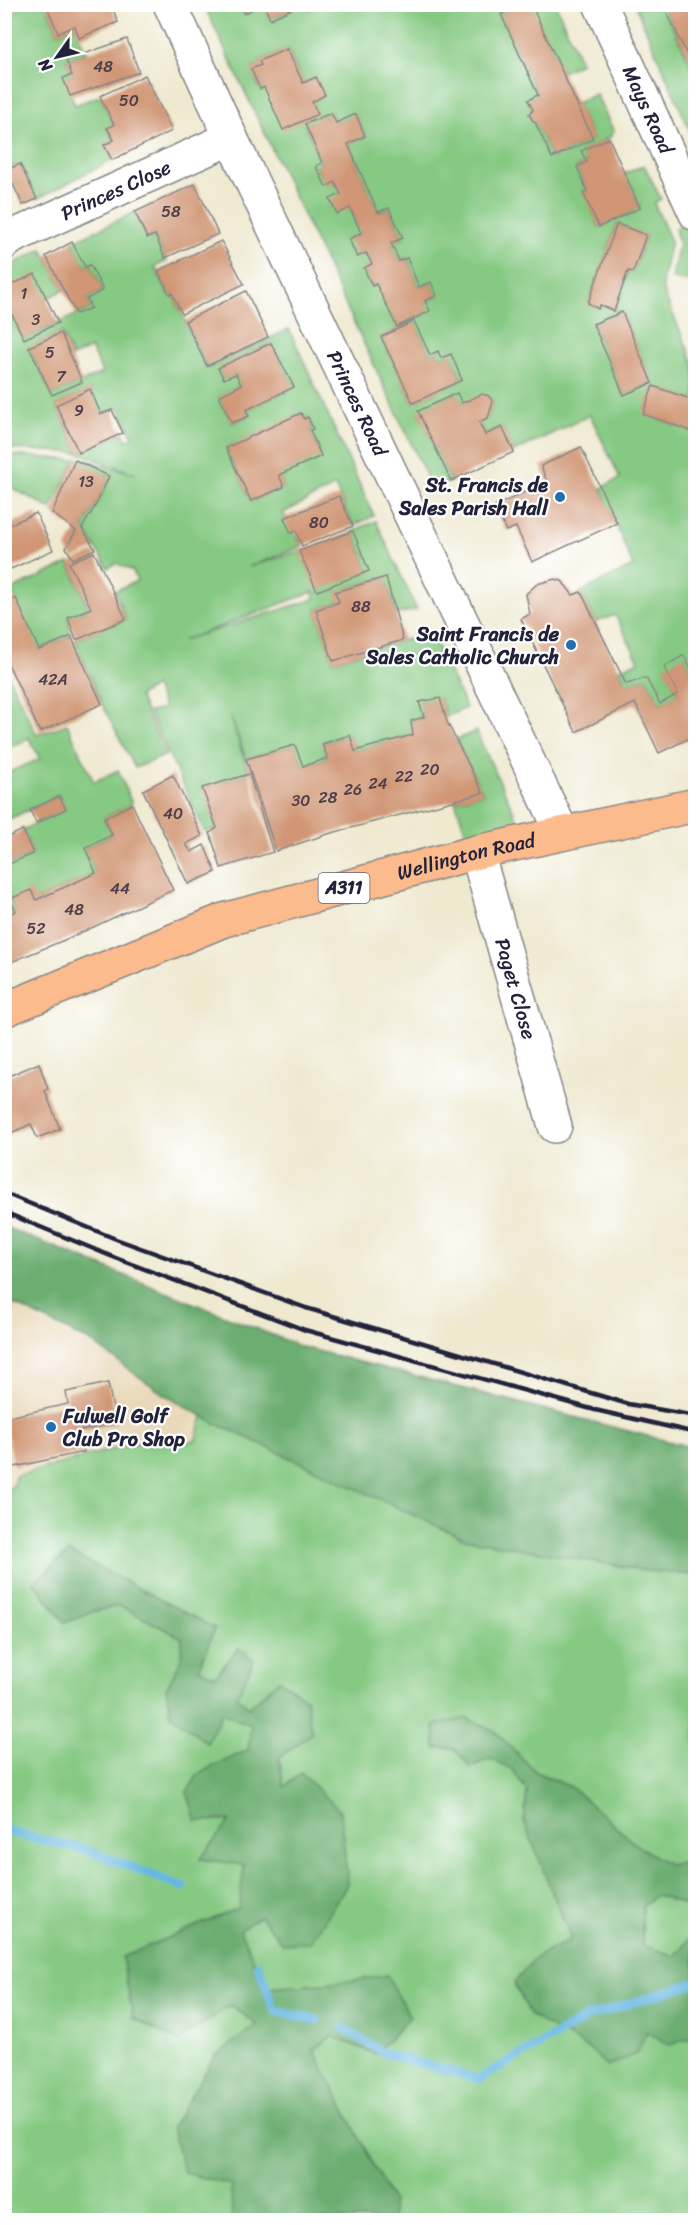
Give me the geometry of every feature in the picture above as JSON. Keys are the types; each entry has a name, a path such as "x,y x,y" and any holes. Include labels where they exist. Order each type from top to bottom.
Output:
{"main road":[{"name":"Wellington Road","path":"4,1010 224,920 477,852 696,805"}],"street":[{"name":"Princes Road","path":"170,4 231,138 562,832"},
{"name":"Mays Road","path":"600,4 696,214"},
{"name":"Princes Close","path":"4,243 12,237 231,138"},
{"name":"Paget Close","path":"477,852 555,1126"}],"shaded area":[{"path":"5,1302 207,1405 196,1441 136,1443 5,1490"}],"green space":[{"path":"322,4 522,5 501,14 538,95 528,100 533,110 529,115 535,122 552,158 593,139 576,103 596,94 614,132 609,138 582,151 587,162 577,167 587,191 584,193 599,227 640,208 624,174 644,165 661,199 654,203 671,241 662,282 663,291 695,366 695,401 653,386 644,413 695,433 695,672 693,674 684,656 665,667 678,694 660,704 646,678 626,684 619,669 639,661 615,615 596,622 581,592 633,566 601,488 620,478 590,415 514,452 502,427 485,435 479,422 488,418 493,402 489,397 462,403 456,393 419,412 451,481 433,490 204,5 220,5 224,12 240,5 244,13 264,5 270,19 302,5 307,5 310,10","holes":["288,49 303,83 316,77 324,95 312,102 317,114 264,87 259,88 252,69 261,65 259,61","331,113 336,123 356,115 365,136 348,144 378,212 389,208 403,238 391,243 399,261 407,258 419,287 431,282 437,296 425,301 429,312 397,326 376,284 372,285 364,268 372,264 366,253 349,239 361,233 350,208 335,182 326,186 316,167 322,163 305,125","617,224 646,236 633,272 628,271 615,310 600,305 598,309 588,303","622,312 652,383 624,395 593,324","414,321 430,355 438,351 441,358 451,354 462,380 413,403 381,337"]},
{"path":"29,5 46,5 58,33 75,26 86,53 66,60 72,75 64,78 75,105 100,96 114,125 107,128 114,140 105,145 112,160 37,199 20,165 11,167 5,155 4,16"},
{"path":"531,5 556,5 581,63 562,72"},
{"path":"635,5 663,5 695,74 695,142"},
{"path":"135,212 147,238 155,235 167,261 155,267 169,294 172,293 207,368 289,329 374,516 353,526 335,486 283,513 302,546 249,567 299,551 369,571 353,531 376,521 417,610 397,614 385,577 336,592 339,602 316,610 333,661 403,640 432,635 466,708 446,717 440,698 420,702 424,717 411,721 413,735 355,751 349,735 323,743 327,758 303,766 295,745 246,759 231,717 249,774 203,788 217,828 205,832 149,712 164,709 155,686 139,696 166,755 135,768 102,704 75,640 126,619 115,591 137,581 133,571 116,563 108,568 83,527 109,476 75,461 51,509 5,484 5,468 13,455 74,460 76,458 136,474 79,453 13,449 5,424 5,271 42,249 64,290 13,315 24,339 91,308 87,299 103,290 91,265 85,267 72,242","holes":["62,332 72,357 91,348 102,373 52,395 29,348","271,343 294,387 246,410 249,416 232,423 219,397 241,385 236,374 224,379 219,368","90,390 101,414 119,408 133,437 127,441 123,433 79,453 56,405","301,414 304,419 308,417 313,428 310,430 321,455 279,475 284,487 251,501 226,448","313,592 315,599 189,638"]},
{"path":"688,220 695,239 695,283 672,279 679,244 675,229"},
{"path":"69,563 89,609 68,618 71,636 38,650 11,590"},
{"path":"4,667 37,735 67,724 94,782 118,770 132,804 104,818 112,835 85,848 96,873 36,900 10,899 7,894 16,911 5,917 5,866 33,854 23,830 65,809 59,796 9,819 5,809 5,774 40,759 29,738 5,750"},
{"path":"476,731 518,821 467,835 455,801 483,793 456,740"},
{"path":"5,1227 302,1347 695,1448 695,1575 647,1571 465,1539 213,1422 162,1393 91,1342 5,1300"},
{"path":"207,1405 695,1558 695,2220 5,2220 4,1490 14,1486 15,1476 136,1443 195,1441"},
{"path":"69,1552 215,1628 199,1668 215,1676 239,1648 254,1660 237,1697 249,1707 279,1680 306,1698 312,1733 279,1758 284,1787 301,1773 340,1811 348,1883 311,1942 283,1944 260,1916 240,1930 266,1988 335,1983 387,1975 410,2017 375,2054 332,2036 314,2050 392,2201 393,2220 232,2220 231,2185 184,2173 172,2127 215,2056 257,2025 231,2005 178,2041 133,2018 122,1957 239,1908 244,1865 200,1859 230,1820 196,1821 187,1792 199,1773 248,1750 251,1725 222,1713 207,1743 171,1715 166,1689 181,1661 182,1638 120,1606 94,1611 65,1623 34,1582"},
{"path":"467,1718 495,1731 536,1772 571,1787 639,1847 670,1865 695,1858 695,1908 656,1895 643,1906 642,1945 675,1956 695,1932 695,2037 669,2045 647,2032 636,2054 607,2067 590,2049 531,2016 514,1983 535,1958 571,1939 524,1822 527,1791 512,1769 490,1759 470,1767 454,1748 435,1748 434,1725"}],"building":[{"path":"46,4 111,4 118,22 79,38 75,26 58,33"},
{"path":"220,4 239,4 224,12"},
{"path":"240,4 262,4 244,14"},
{"path":"264,4 302,4 270,19"},
{"path":"522,4 531,4 593,139 552,158 529,114 533,110 528,100 538,95 501,14"},
{"path":"663,4 696,4 696,74 671,21"},
{"path":"127,39 139,72 70,96 63,78 72,75 66,60"},
{"path":"287,49 303,83 316,77 325,95 312,102 318,114 283,130 264,87 260,89 251,69 261,65 259,61"},
{"path":"145,75 172,131 112,160 104,145 114,140 107,128 114,125 100,96"},
{"path":"331,113 336,123 356,114 365,136 348,144 378,212 389,208 403,238 391,243 399,261 407,258 419,287 431,282 437,296 425,301 430,311 397,327 376,284 372,286 364,268 372,264 366,253 357,257 349,239 361,233 350,208 337,214 330,199 341,194 335,182 326,187 316,166 322,163 305,124"},
{"path":"609,138 640,208 599,227 583,193 587,191 577,167 587,162 581,151"},
{"path":"5,156 11,168 20,164 37,199 23,205 5,171"},
{"path":"195,184 218,234 165,258 155,235 147,238 135,212"},
{"path":"617,224 646,235 633,272 628,271 614,311 600,305 598,309 588,303"},
{"path":"221,241 244,284 182,314 158,271"},
{"path":"72,242 85,267 90,265 103,290 87,299 91,308 76,314 46,256"},
{"path":"35,274 58,323 24,339 4,298 4,288"},
{"path":"246,291 268,337 207,366 185,321"},
{"path":"622,312 652,383 624,395 593,324"},
{"path":"414,321 430,355 438,351 441,358 451,354 462,380 413,403 381,337"},
{"path":"61,333 82,382 52,395 29,347"},
{"path":"271,343 294,387 246,410 249,416 232,423 219,396 241,385 236,374 224,379 218,368"},
{"path":"653,386 696,401 696,433 643,414"},
{"path":"90,389 101,414 112,410 123,433 79,453 56,405"},
{"path":"457,393 462,403 482,394 489,396 493,402 488,418 479,422 485,435 502,427 514,452 451,481 418,411"},
{"path":"301,413 304,419 308,417 313,429 310,430 321,456 279,475 284,487 251,501 226,448"},
{"name":"St. Francis de Sales Parish Hall","path":"581,447 617,523 532,562 516,527 506,531 495,506 547,482 541,466"},
{"path":"75,460 109,476 82,528 95,549 73,559 66,548 76,531 52,513"},
{"path":"339,496 353,526 302,546 296,531 291,533 284,518"},
{"path":"36,513 53,550 11,569 4,554 4,527"},
{"path":"353,531 369,571 317,591 299,551"},
{"path":"94,552 126,619 76,640 68,618 91,608 69,563"},
{"path":"386,577 403,640 333,661 316,610 339,602 335,592"},
{"name":"Saint Francis de Sales Catholic Church","path":"555,579 562,581 573,595 581,592 626,684 646,678 660,704 678,694 664,667 684,655 693,674 696,672 696,735 659,753 635,703 576,732 521,619 530,614 526,594 537,584"},
{"path":"16,598 39,650 71,636 102,704 40,732 4,655 4,603"},
{"path":"440,698 447,722 483,793 328,834 276,851 246,759 295,745 303,766 328,758 322,744 350,735 355,751 413,735 411,721 424,717 419,702"},
{"path":"249,774 273,852 221,868 210,833 217,828 202,788"},
{"path":"173,775 202,836 186,844 191,852 204,845 216,872 188,884 143,790"},
{"path":"59,796 66,809 36,823 30,810"},
{"path":"132,804 173,890 74,936 4,965 4,917 16,911 10,899 31,890 36,900 96,873 85,848 112,835 104,818"},
{"path":"23,830 33,854 4,866 4,839"},
{"path":"39,1063 48,1089 45,1091 60,1129 37,1138 31,1124 4,1136 4,1078"},
{"name":"Fulwell Golf Club Pro Shop","path":"108,1383 116,1423 79,1431 84,1452 14,1467 4,1418 68,1404 66,1392"}],"waterway":[{"path":"4,1828 13,1833 87,1850 183,1887"},
{"path":"258,1965 275,2011 317,2020"},
{"path":"343,2028 384,2053 479,2079 588,2017 696,1982"}],"railway":[{"path":"4,1193 116,1239 306,1308 628,1404 696,1416"},
{"path":"4,1212 113,1257 305,1330 595,1410 696,1433"}],"place":[{"name":"St. Francis de Sales Parish Hall","path":"560,497"},
{"name":"Saint Francis de Sales Catholic Church","path":"571,645"},
{"name":"Fulwell Golf Club Pro Shop","path":"51,1427"}]}
